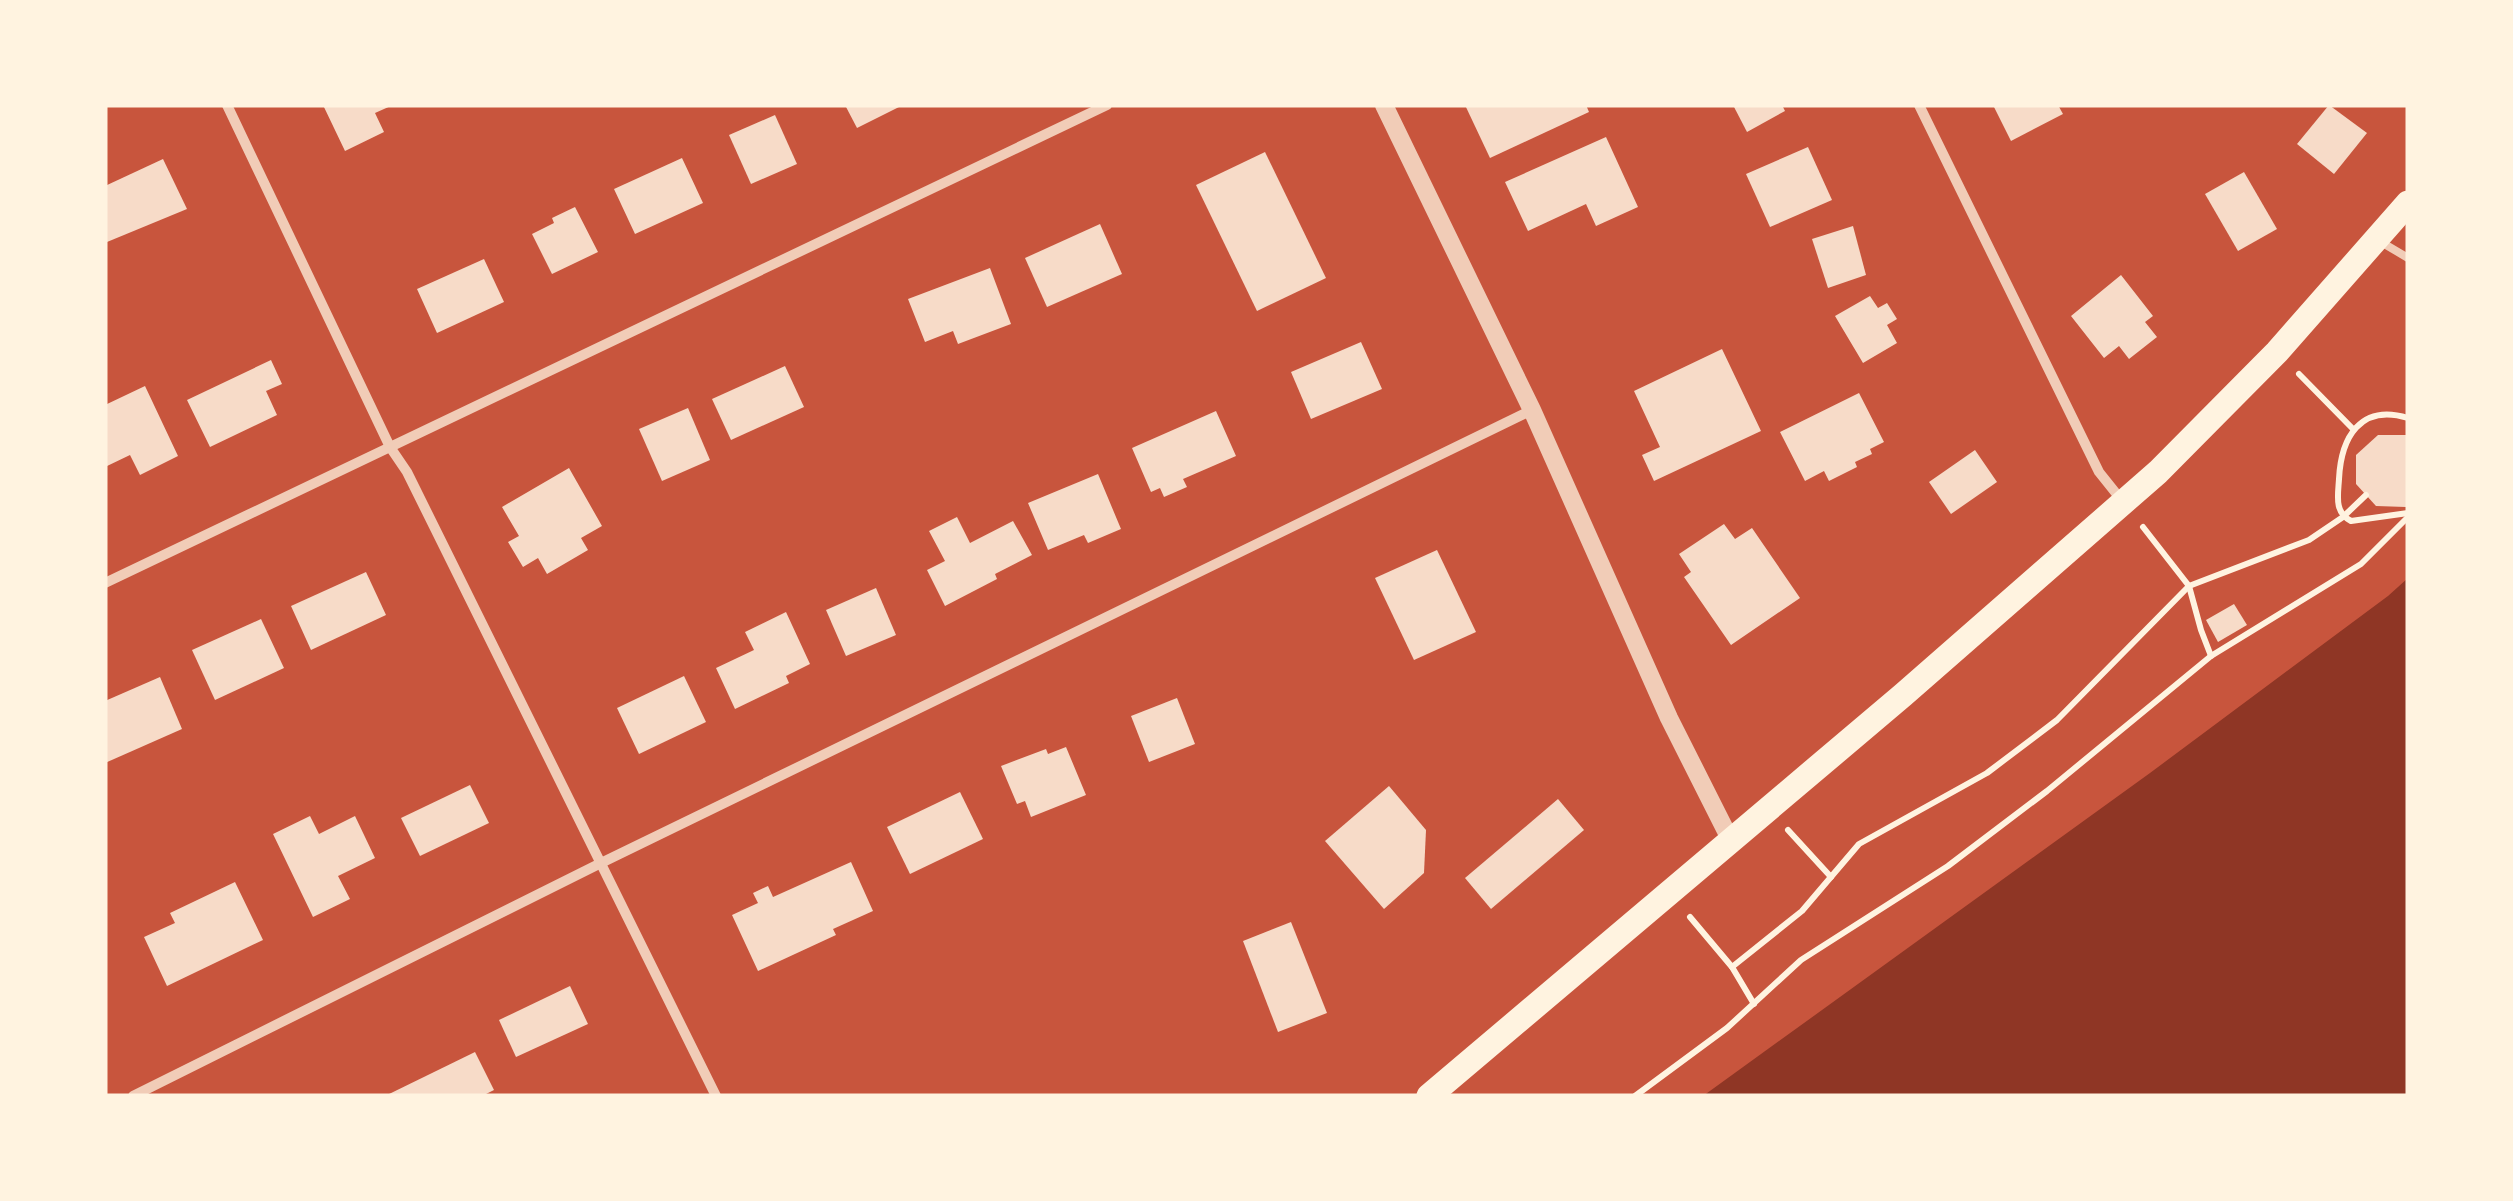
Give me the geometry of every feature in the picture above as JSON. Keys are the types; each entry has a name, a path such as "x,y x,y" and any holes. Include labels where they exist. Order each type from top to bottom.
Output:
{"main road":[{"path":"1429,1096 1770,809 2123,502 2221,412 2408,203"}],"street":[{"path":"227,105 390,447 408,472 716,1096"},
{"path":"105,583 1106,105"},
{"path":"1384,105 1532,410 1669,718 1731,841"},
{"path":"1919,105 2098,472 2123,502"},
{"path":"133,1096 601,863 1532,410"}],"lane":[{"path":"2377,240 2408,258"}],"path":[{"path":"2276,352 2353,429"},
{"path":"2408,422 2398,415 2371,419 2353,429 2340,460 2338,501 2343,516 2356,522 2408,515"},
{"path":"1732,967 1802,911 1859,844 1987,773 2057,720 2189,586 2308,540 2366,496"},
{"path":"2123,502 2189,586 2200,630 2212,656"},
{"path":"1635,1096 1702,1048 1801,960 1948,866 2212,656 2361,564 2408,515"},
{"path":"1770,809 1831,877"},
{"path":"1670,892 1732,967 1754,1004"}],"shaded area":[{"path":"2408,578 2408,1096 1703,1096 2150,773"}],"building":[{"path":"323,105 393,105 375,113 384,132 345,151"},
{"path":"845,105 903,105 857,128"},
{"path":"1465,105 1586,105 1589,112 1490,158"},
{"path":"1733,105 1782,105 1785,111 1747,132"},
{"path":"1993,105 2058,105 2063,114 2011,141"},
{"path":"2329,105 2367,133 2334,174 2297,144"},
{"path":"775,115 797,164 751,184 729,135"},
{"path":"1606,137 1638,207 1596,226 1586,204 1528,231 1505,182"},
{"path":"1808,147 1832,200 1770,227 1746,174"},
{"path":"1265,152 1326,278 1257,311 1196,185"},
{"path":"682,158 703,203 635,234 614,189"},
{"path":"163,159 187,209 107,242 105,186"},
{"path":"2244,172 2277,229 2238,251 2205,194"},
{"path":"575,207 598,252 552,274 532,234"},
{"path":"1100,224 1122,274 1047,307 1025,258"},
{"path":"1853,226 1866,275 1828,288 1812,239"},
{"path":"484,259 504,302 437,333 417,289"},
{"path":"990,268 1011,324 958,344 953,331 925,342 908,299"},
{"path":"2121,275 2153,316 2145,322 2157,337 2129,359 2119,346 2104,358 2071,316"},
{"path":"1870,296 1878,308 1887,303 1897,319 1887,325 1897,343 1863,363 1835,316"},
{"path":"1361,342 1382,389 1311,419 1291,372"},
{"path":"1722,349 1761,431 1654,481 1642,455 1660,447 1634,391"},
{"path":"271,360 282,384 266,391 277,415 210,447 187,400"},
{"path":"785,366 804,407 731,440 712,399"},
{"path":"145,386 178,456 140,475 130,455 105,467 105,405"},
{"path":"1859,393 1884,442 1870,449 1872,454 1855,462 1857,467 1829,481 1824,471 1805,481 1780,432"},
{"path":"688,408 710,460 662,481 639,429"},
{"path":"1216,411 1236,456 1183,479 1187,487 1164,497 1160,488 1151,492 1132,448"},
{"path":"2378,435 2408,435 2406,507 2376,506 2356,484 2356,455"},
{"path":"1975,450 1997,482 1951,514 1929,482"},
{"path":"569,468 602,526 581,538 588,550 547,574 538,558 523,567 508,542 519,536 502,507"},
{"path":"1098,474 1121,529 1088,543 1084,535 1048,550 1028,503"},
{"path":"957,517 970,543 1013,521 1032,555 995,574 997,579 945,606 927,570 945,561 929,531"},
{"path":"1724,524 1735,539 1752,528 1800,598 1731,645 1684,577 1691,572 1679,554"},
{"path":"1437,550 1476,632 1414,660 1375,578"},
{"path":"366,572 386,615 311,650 291,606"},
{"path":"876,588 896,635 846,656 826,610"},
{"path":"2234,604 2247,625 2218,642 2206,620"},
{"path":"786,612 810,664 786,676 789,683 735,709 716,668 754,650 745,632"},
{"path":"261,619 284,668 215,700 192,650"},
{"path":"684,676 706,722 639,754 617,708"},
{"path":"160,677 182,729 105,763 105,701"},
{"path":"1177,698 1195,744 1149,762 1131,716"},
{"path":"1066,747 1086,795 1031,817 1025,801 1017,804 1001,766 1046,749 1048,754"},
{"path":"470,785 489,823 420,856 401,818"},
{"path":"1389,786 1426,830 1424,873 1384,909 1325,841"},
{"path":"960,792 983,839 910,874 887,827"},
{"path":"1558,799 1584,830 1491,909 1465,878"},
{"path":"310,816 319,834 355,816 375,858 338,876 350,899 313,917 273,834"},
{"path":"851,862 873,911 833,929 836,935 758,971 732,915 758,903 753,893 768,886 773,897"},
{"path":"235,882 263,940 167,986 144,937 175,923 170,913"},
{"path":"1291,922 1327,1013 1278,1032 1243,941"},
{"path":"570,986 588,1024 516,1057 499,1020"},
{"path":"475,1052 494,1090 482,1096 385,1096"}]}
